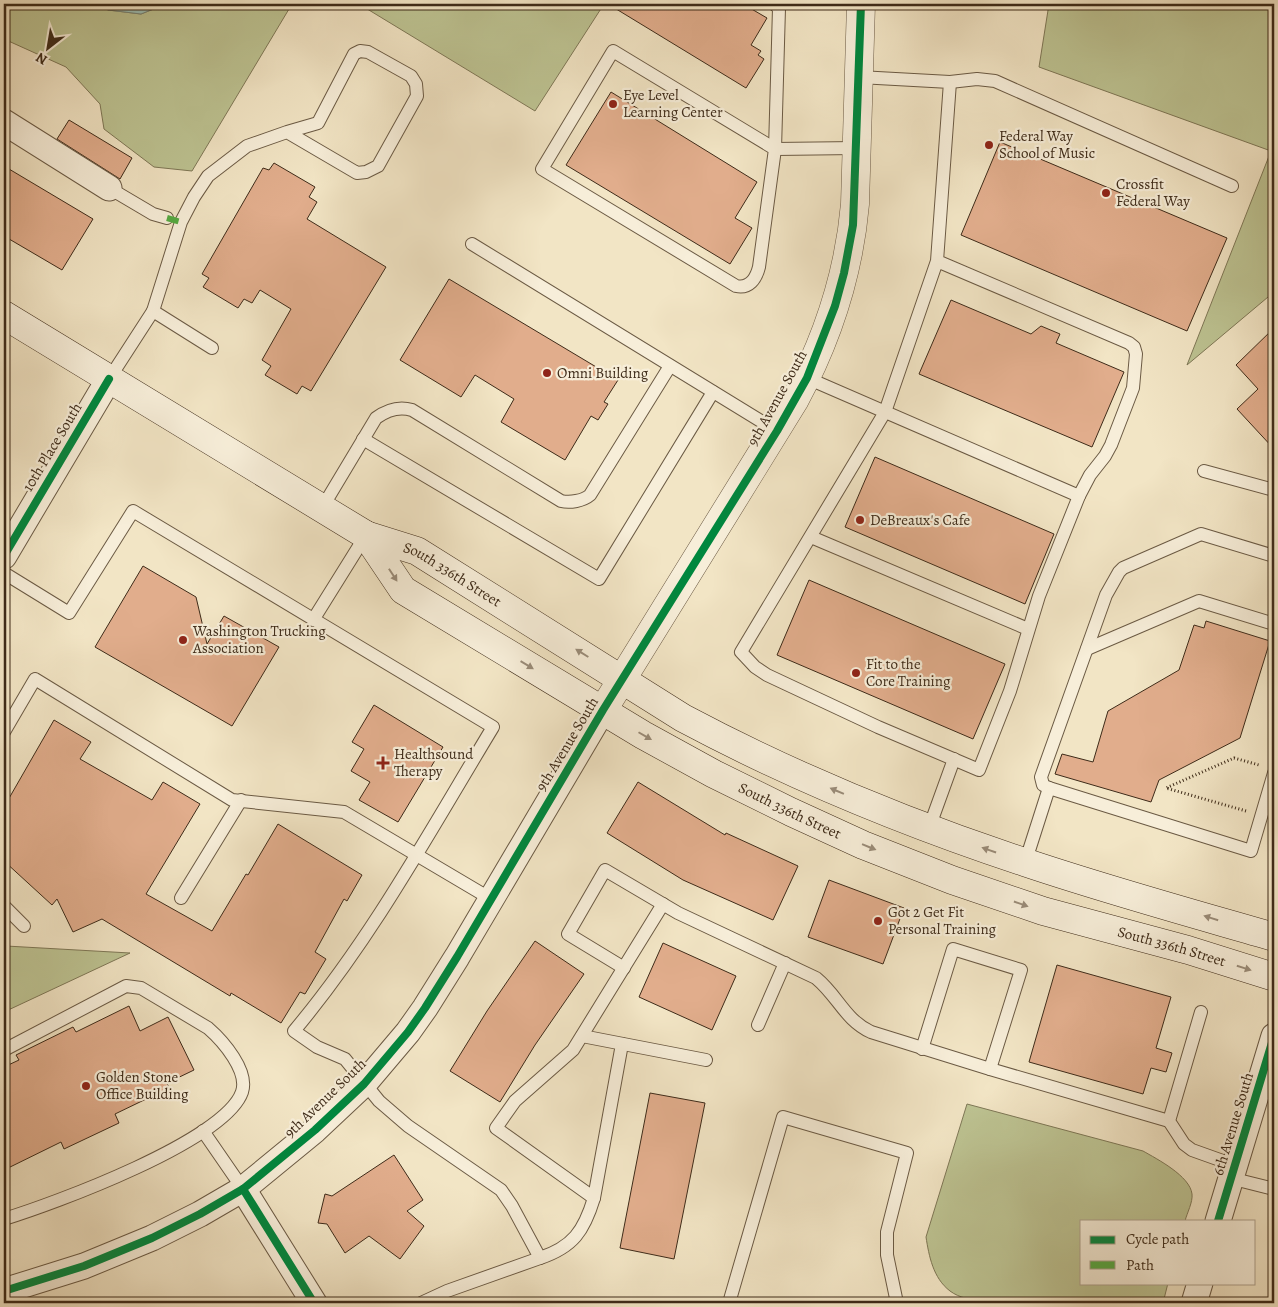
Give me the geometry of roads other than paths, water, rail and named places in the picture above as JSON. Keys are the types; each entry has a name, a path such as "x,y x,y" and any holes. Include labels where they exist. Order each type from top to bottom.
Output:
{"main road":[{"name":"9th Avenue South","path":"603,710 624,679 776,431 806,378 835,306 844,274 855,204 861,4"},
{"name":"South 336th Street","path":"4,315 366,535 417,551 624,679 683,718 778,766 929,828 1025,863 1274,938"},
{"name":"South 336th Street","path":"366,535 403,590 643,735 714,774 791,812 864,845 934,873 1043,911 1188,950 1274,977"}],"street":[{"path":"4,122 109,188"},
{"name":"10th Place South","path":"4,556 109,379"},
{"name":"9th Avenue South","path":"4,1291 84,1266 152,1238 200,1214 243,1189 314,1130 364,1084 408,1032 425,1008 603,710"},
{"name":"6th Avenue South","path":"1218,1220 1274,1036"},
{"path":"243,1189 314,1303"},
{"path":"1194,1303 1200,1284"}],"lane":[{"path":"774,4 779,8 775,149 759,267 757,275 750,284 742,288 736,286 542,169 613,51 775,149 856,148"},
{"path":"109,379 153,311 181,222 208,176 247,146 287,132 318,123 354,54 360,50 368,52 411,76 416,84 418,96 378,166 366,172 356,173 287,132"},
{"path":"859,77 950,82 977,78 994,81 1232,186"},
{"path":"937,261 1129,343 1134,347 1136,354 1130,396 1111,445 1090,475 1079,496 1039,596 1010,691 979,770 878,727 767,675 755,667 741,652 811,538 884,412 937,261 950,82"},
{"path":"109,188 153,214 167,218"},
{"path":"472,244 776,431"},
{"path":"153,311 212,348"},
{"path":"322,508 376,418 383,412 406,408 561,501 585,499 590,495 670,366"},
{"path":"806,378 1079,496"},
{"path":"362,439 598,579 713,392"},
{"path":"1204,471 1274,490"},
{"path":"4,573 69,613 133,510 492,727 416,855 358,947 294,1031 317,1047 345,1059 379,1101 408,1126 501,1190 512,1206 540,1258"},
{"path":"1270,770 1262,816 1251,851 1049,788 1044,785 1041,777 1106,595 1123,568 1201,534 1274,556"},
{"path":"313,620 366,535"},
{"path":"811,538 1028,629"},
{"path":"1087,649 1199,601 1274,624"},
{"path":"4,732 35,679 232,800 344,812 491,900"},
{"path":"929,828 954,760"},
{"path":"1025,863 1049,788"},
{"path":"181,898 241,800"},
{"path":"624,968 568,934 605,870 678,913 816,978 853,1022 860,1027 922,1049 1169,1121 1184,1144 1192,1150 1274,1190"},
{"path":"594,1198 496,1128 515,1101 568,1056 663,904"},
{"path":"4,906 24,926"},
{"path":"922,1049 953,949 1021,970 990,1069"},
{"path":"758,1025 785,963"},
{"path":"4,1050 126,986 141,988 208,1028 225,1044 238,1067 242,1080 242,1090 238,1101 224,1115 182,1144 114,1179 35,1210 4,1219"},
{"path":"1169,1121 1201,1012"},
{"path":"582,1036 706,1060"},
{"path":"421,1303 447,1291 558,1252 570,1243 590,1212 594,1198 622,1044"},
{"path":"729,1303 783,1118 907,1153 887,1232 887,1255 896,1303"},
{"path":"203,1131 243,1189"}],"water":[{"path":"98,4 166,4 141,14 108,10"}],"place":[{"name":"Eye Level Learning Center","path":"613,104"},
{"name":"Federal Way School of Music","path":"989,145"},
{"name":"Crossfit Federal Way","path":"1106,193"},
{"name":"Omni Building","path":"547,373"},
{"name":"DeBreaux's Cafe","path":"860,520"},
{"name":"Washington Trucking Association","path":"183,640"},
{"name":"Fit to the Core Training","path":"856,673"},
{"name":"Healthsound Therapy","path":"383,763"},
{"name":"Got 2 Get Fit Personal Training","path":"878,921"},
{"name":"Golden Stone Office Building","path":"86,1086"}]}
